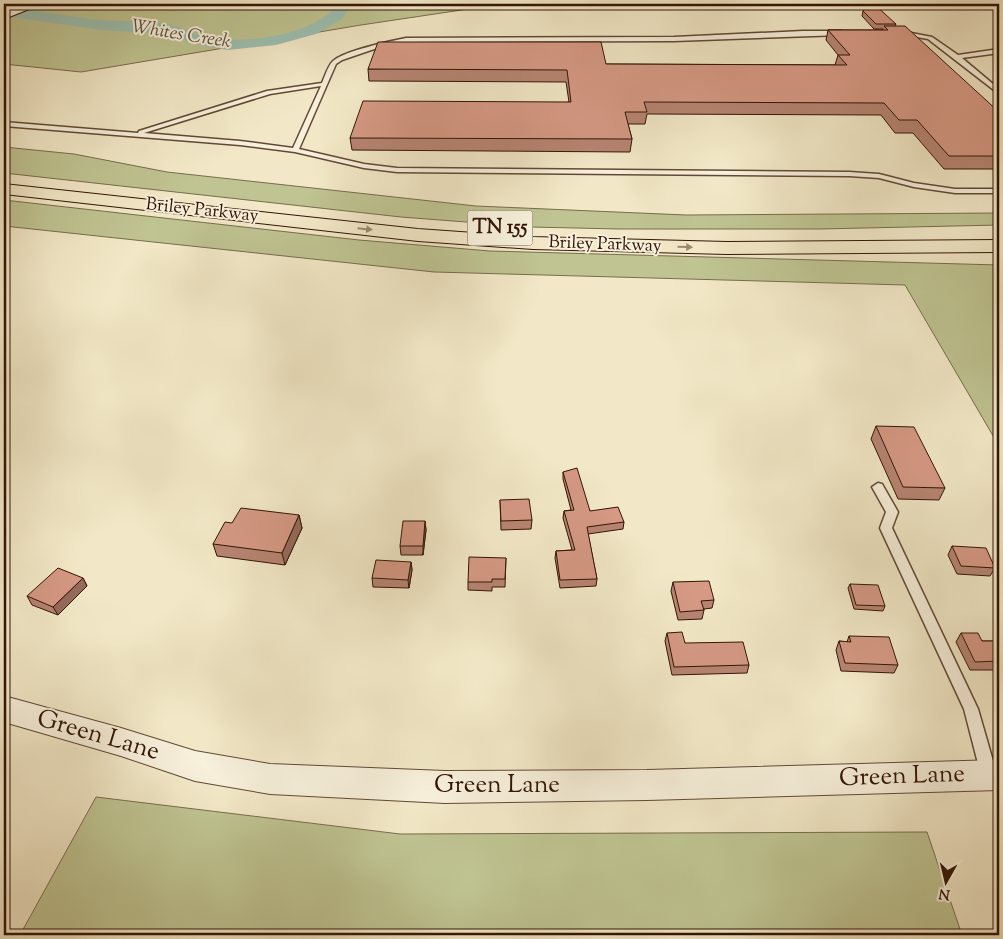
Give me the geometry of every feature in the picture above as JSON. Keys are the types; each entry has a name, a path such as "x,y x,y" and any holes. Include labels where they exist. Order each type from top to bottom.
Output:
{"highway":[{"name":"Briley Parkway","path":"4,179 530,231 999,234"},
{"name":"Briley Parkway","path":"4,189 418,235 533,243 727,248 999,246"},
{"path":"727,248 815,254 999,259"}],"street":[{"path":"4,15 33,4"},
{"name":"Green Lane","path":"4,709 121,742 195,766 270,779 445,787 647,785 994,775"}],"lane":[{"path":"295,150 334,63 340,59 388,43 406,40 674,39 803,33 851,33"},
{"path":"890,33 930,38 957,57 999,92"},
{"path":"957,57 999,51"},
{"path":"134,134 269,92 325,84"},
{"path":"4,124 240,143 295,150 364,166 397,170 849,174 879,176 914,185 954,191 999,191"},
{"path":"878,488 892,512 886,528 971,710 994,775"}],"green space":[{"path":"40,4 502,4 361,25 81,72 4,64 4,19"},
{"path":"4,147 74,154 167,172 476,206 686,215 999,213 999,225 820,229 619,229 531,227 401,217 4,173"},
{"path":"4,200 359,240 490,251 999,265 999,446 905,285 434,272 4,226"},
{"path":"96,797 400,834 927,832 962,935 20,935"}],"building":[{"path":"870,4 874,4 896,24 876,24 863,11"},
{"path":"884,26 905,26 999,112 999,156 949,156 917,120 899,120 884,103 644,102 647,112 625,112 632,139 350,138 363,101 571,102 567,70 368,69 378,42 601,42 606,64 847,65 838,55 850,55 828,30 888,30"},
{"path":"876,426 914,427 945,488 903,487"},
{"path":"577,468 590,511 618,507 624,522 587,527 597,579 560,580 556,551 575,550 564,511 574,510 563,472"},
{"path":"529,499 532,520 501,521 500,500"},
{"path":"241,508 299,515 282,553 213,544 225,522 232,523"},
{"path":"403,521 425,521 423,546 400,546"},
{"path":"952,546 986,548 995,568 961,566"},
{"path":"469,557 506,558 505,579 492,579 492,582 468,582"},
{"path":"376,560 411,562 408,580 372,578"},
{"path":"58,568 83,578 53,607 27,596"},
{"path":"709,581 714,600 701,601 704,610 680,612 673,582"},
{"path":"850,584 878,585 885,606 856,605"},
{"path":"682,632 685,643 743,642 749,665 674,667 667,633"},
{"path":"961,633 978,633 982,641 999,641 999,661 975,662"},
{"path":"849,636 889,637 898,665 845,663 839,641 851,642"}],"waterway":[{"name":"Whites Creek","path":"4,11 102,25 170,29 200,41 228,45 259,43 294,36 325,24 336,16 343,7 349,4"}]}
